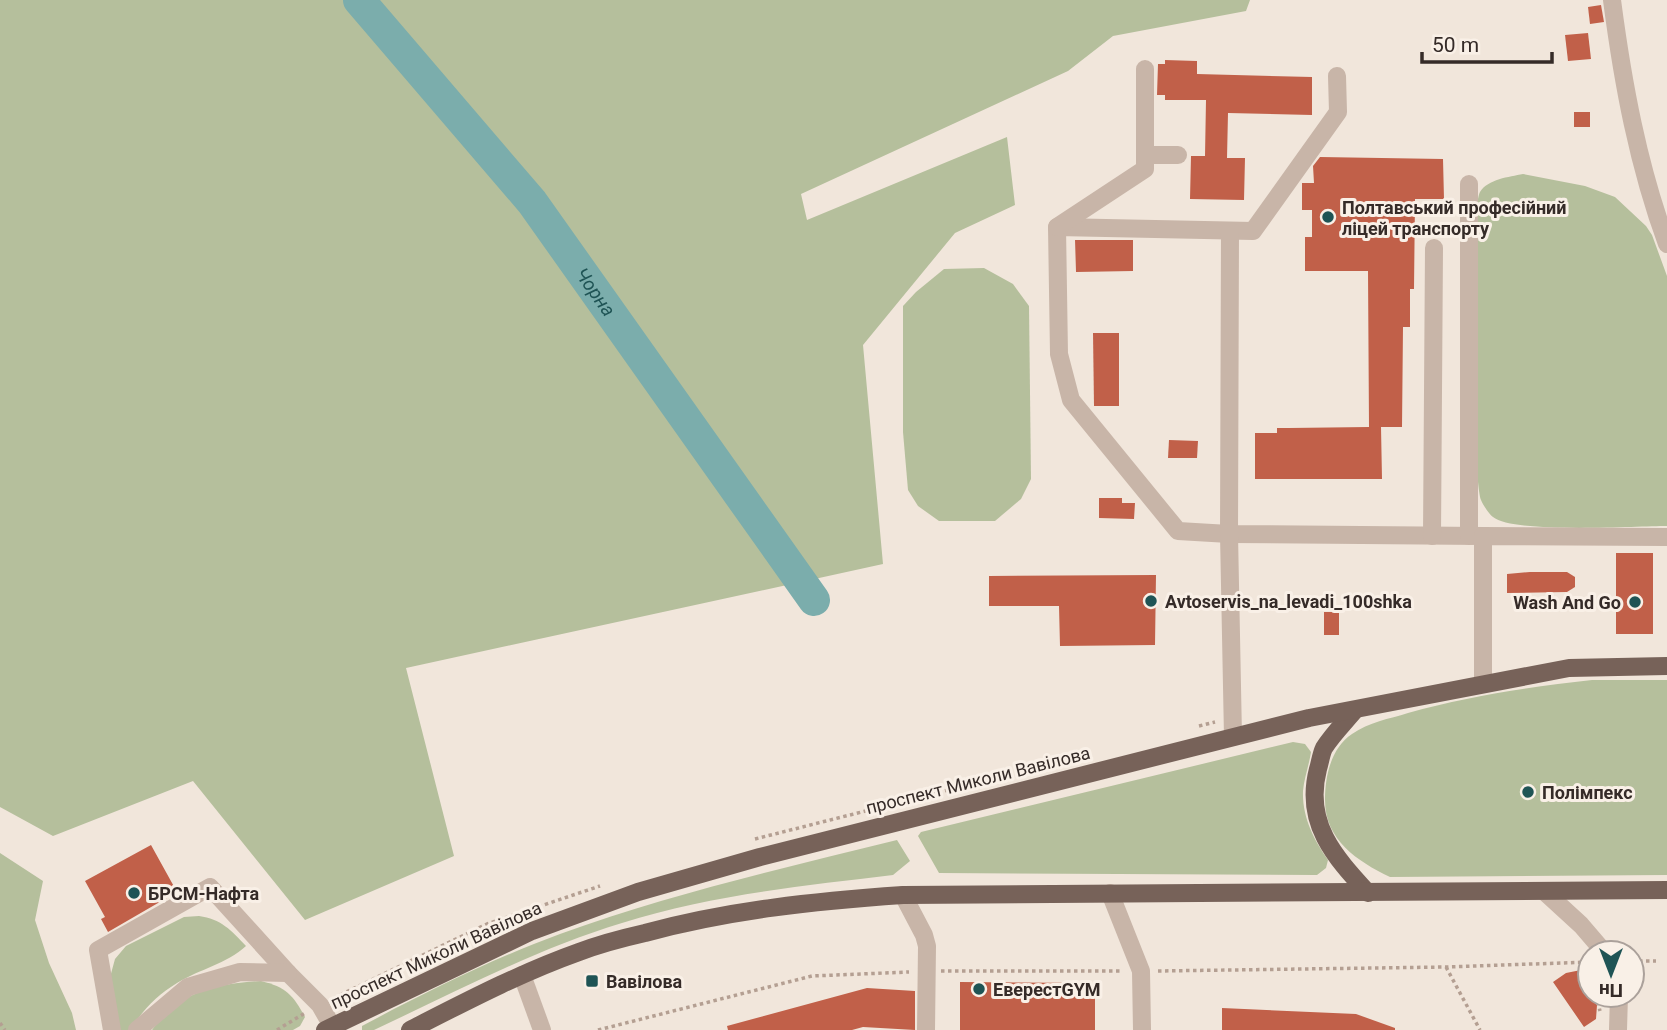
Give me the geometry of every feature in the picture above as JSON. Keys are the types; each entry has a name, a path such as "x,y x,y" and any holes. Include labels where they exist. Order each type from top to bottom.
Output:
{"main road":[{"name":"проспект Миколи Вавілова","path":"331,1029 522,936 638,892 760,857 1233,737 1355,710 1569,667 1667,666"},
{"path":"1355,710 1323,749 1315,782 1314,808 1323,836 1336,859 1368,893"},
{"path":"410,1030 522,975 582,950 681,923 831,900 903,895 1667,890"}],"street":[{"path":"1612,0 1632,126 1653,207 1667,244"},
{"path":"1057,227 1145,169 1145,69"},
{"path":"1057,227 1253,231 1338,112 1337,76"},
{"path":"1145,155 1178,155"},
{"path":"1469,184 1476,536 1483,684"},
{"path":"1057,227 1059,354 1071,400 1178,531 1228,534 1667,537"},
{"path":"1230,231 1228,534 1233,737"},
{"path":"1432,536 1434,248"},
{"path":"112,1030 98,950 210,887 320,1005 331,1029"},
{"path":"1545,892 1593,939"},
{"path":"1110,893 1141,971 1142,1030"},
{"path":"903,895 925,935 928,971 926,1030"},
{"path":"137,1030 188,987 240,972 288,973"},
{"path":"522,975 542,1030"},
{"path":"1618,1030 1619,1009"}],"path":[{"path":"1646,961 1656,961"},
{"path":"598,1030 812,976 928,971 1446,967 1576,962"},
{"path":"1446,967 1480,1030"},
{"path":"0,1023 5,1030"}],"green space":[{"path":"0,0 1250,0 1246,11 1113,36 1068,71 801,194 807,220 1007,137 1015,205 955,233 863,345 883,564 406,668 454,856 305,920 193,781 53,836 0,807"},
{"path":"1523,174 1585,186 1615,197 1652,235 1667,276 1667,526 1525,526 1493,517 1481,500 1473,343 1477,210 1480,192 1488,184"},
{"path":"984,268 1013,284 1029,306 1031,479 1021,499 995,521 939,521 918,506 908,490 903,432 903,306 944,269"},
{"name":"Полімпекс","path":"1592,680 1667,680 1667,875 1390,877 1355,856 1337,838 1326,814 1328,772 1339,747 1365,726 1476,697"},
{"path":"1293,742 1305,744 1311,752 1303,801 1314,836 1328,860 1326,868 1317,875 939,873 918,836 921,832"},
{"path":"897,840 910,861 893,875 722,898 655,913 558,945 374,1030 362,1030 362,1026 435,989 509,954 560,934 685,894"},
{"path":"0,853 43,881 35,920 49,963 72,1013 76,1030 0,1030"},
{"path":"199,916 225,926 246,946 163,993 150,1004 130,1030 116,1030 109,981 115,959 126,946 184,917"},
{"path":"261,981 283,989 297,1003 305,1017 300,1026 293,1030 152,1030 174,1006 200,992 229,984"}],"building":[{"path":"1601,5 1604,22 1590,24 1588,7"},
{"path":"1588,33 1591,59 1568,61 1565,35"},
{"path":"1165,60 1197,61 1197,74 1312,77 1312,115 1228,113 1227,158 1245,158 1244,200 1190,199 1191,156 1205,156 1206,100 1165,100 1165,95 1157,95 1158,64 1165,64"},
{"path":"1574,112 1590,112 1590,127 1574,127"},
{"path":"1320,157 1443,159 1444,199 1415,199 1414,289 1410,289 1410,327 1403,327 1402,427 1381,427 1382,479 1255,479 1255,433 1277,433 1277,428 1369,427 1368,271 1305,271 1305,237 1312,237 1312,210 1302,210 1302,183 1314,183 1313,166"},
{"path":"1075,240 1133,240 1133,271 1076,272"},
{"path":"1093,333 1119,333 1119,406 1094,406"},
{"path":"1169,440 1198,441 1197,458 1168,458"},
{"path":"1099,498 1122,498 1122,503 1135,503 1134,519 1099,518"},
{"name":"Wash And Go","path":"1616,553 1653,553 1653,634 1616,634"},
{"path":"1567,572 1575,577 1575,587 1567,592 1507,593 1507,574"},
{"path":"1156,575 1155,645 1060,646 1059,606 989,606 989,576"},
{"path":"1324,612 1339,612 1339,635 1324,635"},
{"path":"151,845 177,892 108,932 101,919 105,917 85,881"},
{"path":"1576,971 1576,1009 1597,1009 1596,1019 1584,1027 1553,982 1566,973"},
{"path":"960,982 1095,983 1095,1030 960,1030"},
{"path":"867,988 915,991 915,1030 863,1027 852,1030 728,1030 727,1026"},
{"path":"1222,1008 1356,1014 1395,1030 1222,1030"}],"waterway":[{"name":"Чорна","path":"359,0 532,202 814,600"}],"place":[{"name":"Полтавський професійний ліцей транспорту","path":"1328,217"},
{"name":"Avtoservis_na_levadi_100shka","path":"1151,601"},
{"name":"Wash And Go","path":"1635,602"},
{"name":"Полімпекс","path":"1528,792"},
{"name":"БРСМ-Нафта","path":"134,893"},
{"name":"Вавілова","path":"592,981"},
{"name":"ЕверестGYM","path":"979,989"}]}
